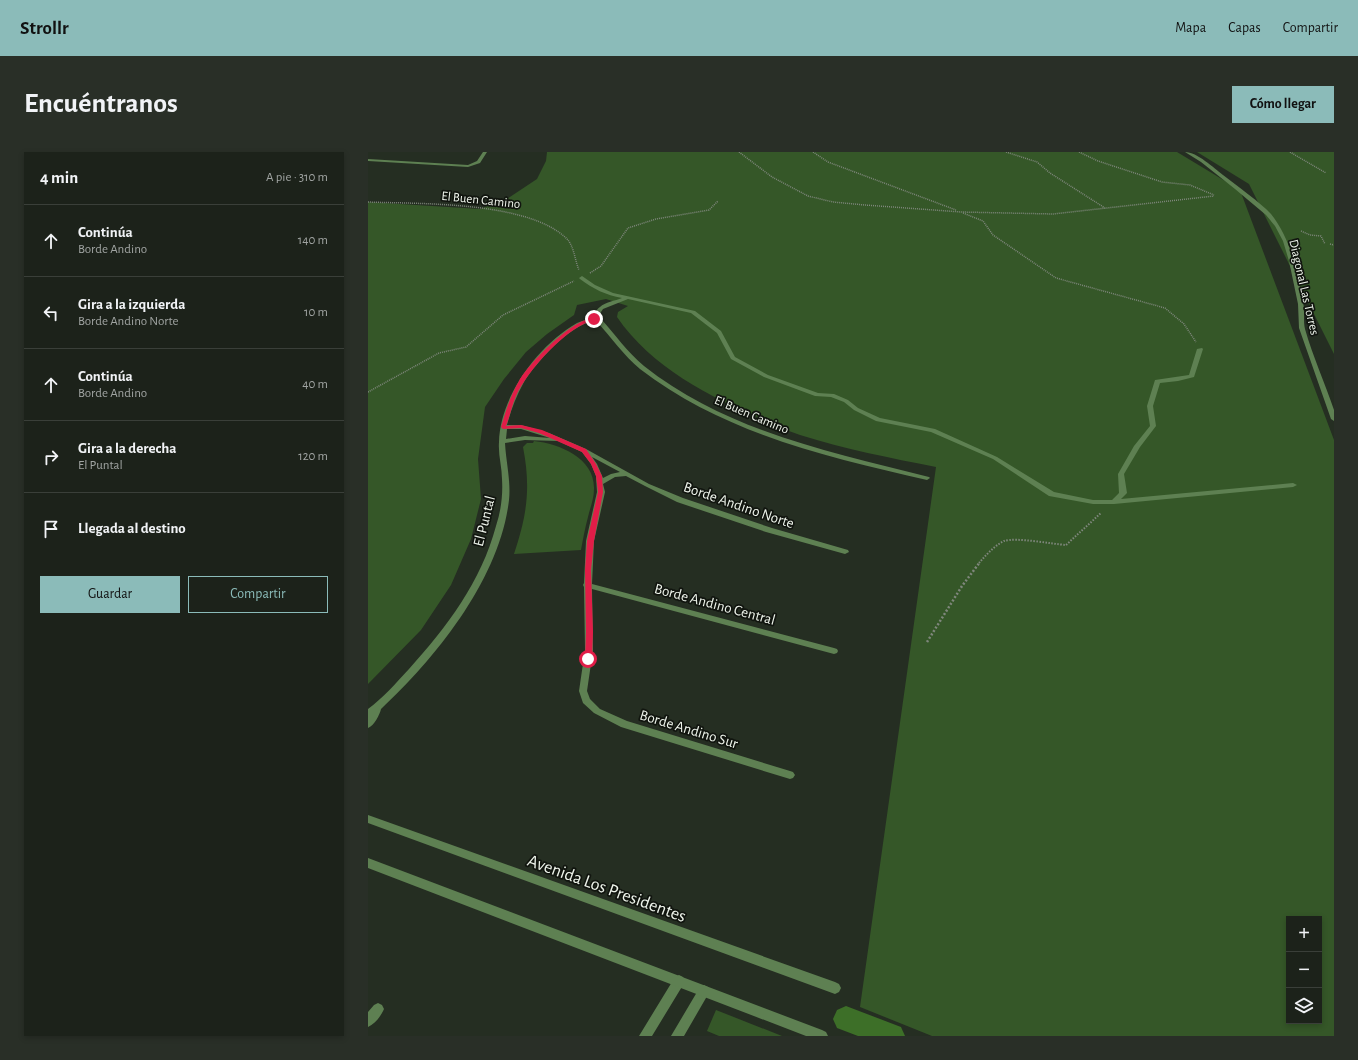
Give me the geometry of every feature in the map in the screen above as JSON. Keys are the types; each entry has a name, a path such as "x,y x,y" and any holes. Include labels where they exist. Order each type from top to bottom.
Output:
{"street":[{"path":"368,160 468,166 479,162 485,152"},
{"name":"Diagonal Las Torres","path":"1187,152 1202,161 1237,188 1268,214 1278,226 1285,241 1301,304 1302,328 1334,419"},
{"path":"582,278 593,286 611,294 693,312 719,332 733,358 766,376 817,395 832,395 846,401 856,409 878,420 933,430 995,458 1052,494 1093,502 1114,502 1293,484"},
{"path":"594,319 601,308 627,298"},
{"name":"El Puntal","path":"368,714 378,707 439,640 465,604 480,577 496,538 505,506 506,481 502,441 503,427 513,396 522,380 534,364 554,344 573,329 589,320 594,319"},
{"name":"El Buen Camino","path":"594,319 599,320 624,350 649,372 682,394 712,410 759,431 798,446 880,468 927,478"},
{"path":"1114,502 1123,493 1121,474 1137,446 1153,426 1150,406 1157,380 1178,379 1192,376 1200,349"},
{"path":"503,427 524,427 547,434 562,442"},
{"path":"502,441 536,438 562,442"},
{"name":"Borde Andino Norte","path":"562,442 584,450 660,491 687,502 769,530 845,552"},
{"path":"584,450 594,464 600,483 601,492 590,541 587,585"},
{"path":"600,483 613,475 628,474"},
{"name":"Borde Andino Central","path":"587,585 834,651"},
{"name":"Borde Andino Sur","path":"587,585 589,650 582,686 586,701 596,711 618,722 790,775"},
{"name":"El Puntal","path":"368,724 378,707"},
{"name":"Avenida Los Presidentes","path":"368,819 835,988"},
{"path":"368,863 822,1036"},
{"path":"645,1036 679,981"},
{"path":"677,1036 704,991"},
{"path":"368,1021 378,1009"}],"path":[{"path":"739,152 772,177 808,196 840,203 961,212 1053,214 1214,196 1190,185 1155,179 1098,161 1079,152"},
{"path":"813,152 828,162 983,221 993,235 1030,262 1056,278 1166,308 1184,324 1200,349"},
{"path":"1006,152 1037,162 1050,173 1105,209"},
{"path":"1290,152 1326,173"},
{"path":"368,392 439,353 466,347 503,315 541,295 582,278 601,266 628,228 656,219 709,210 718,201"},
{"name":"El Buen Camino","path":"368,202 476,208 531,217 546,223 568,240 574,260 582,278"},
{"path":"1301,231 1310,235 1321,236 1325,244"},
{"path":"1330,244 1334,245"},
{"path":"927,642 966,579 993,547 1006,540 1066,545 1114,502"}],"green space":[{"path":"547,152 1177,152 1240,190 1334,440 1334,1036 932,1036 860,1007 936,467 851,449 800,435 723,401 683,379 647,351 631,335 617,317 618,312 628,306 606,299 577,305 574,315 547,334 526,352 504,379 485,407 478,459 481,499 471,539 451,585 421,630 368,684 368,202 480,209 507,199 537,179 546,161"},
{"path":"1197,152 1334,152 1334,354 1249,184"},
{"path":"534,441 554,445 574,454 589,469 593,478 593,496 581,550 514,554 525,514 527,476 523,447 527,443 533,443"},
{"path":"716,1010 782,1036 719,1036 707,1031"}],"waterway":[{"path":"846,1019 892,1036"}],"route":[{"path":"588,659 589,632 587,585 590,541 601,492 599,476 594,464 584,450 562,442 553,436 540,431 514,426 503,427 513,396 522,380 534,364 554,344 573,329 589,320 594,319"}]}
